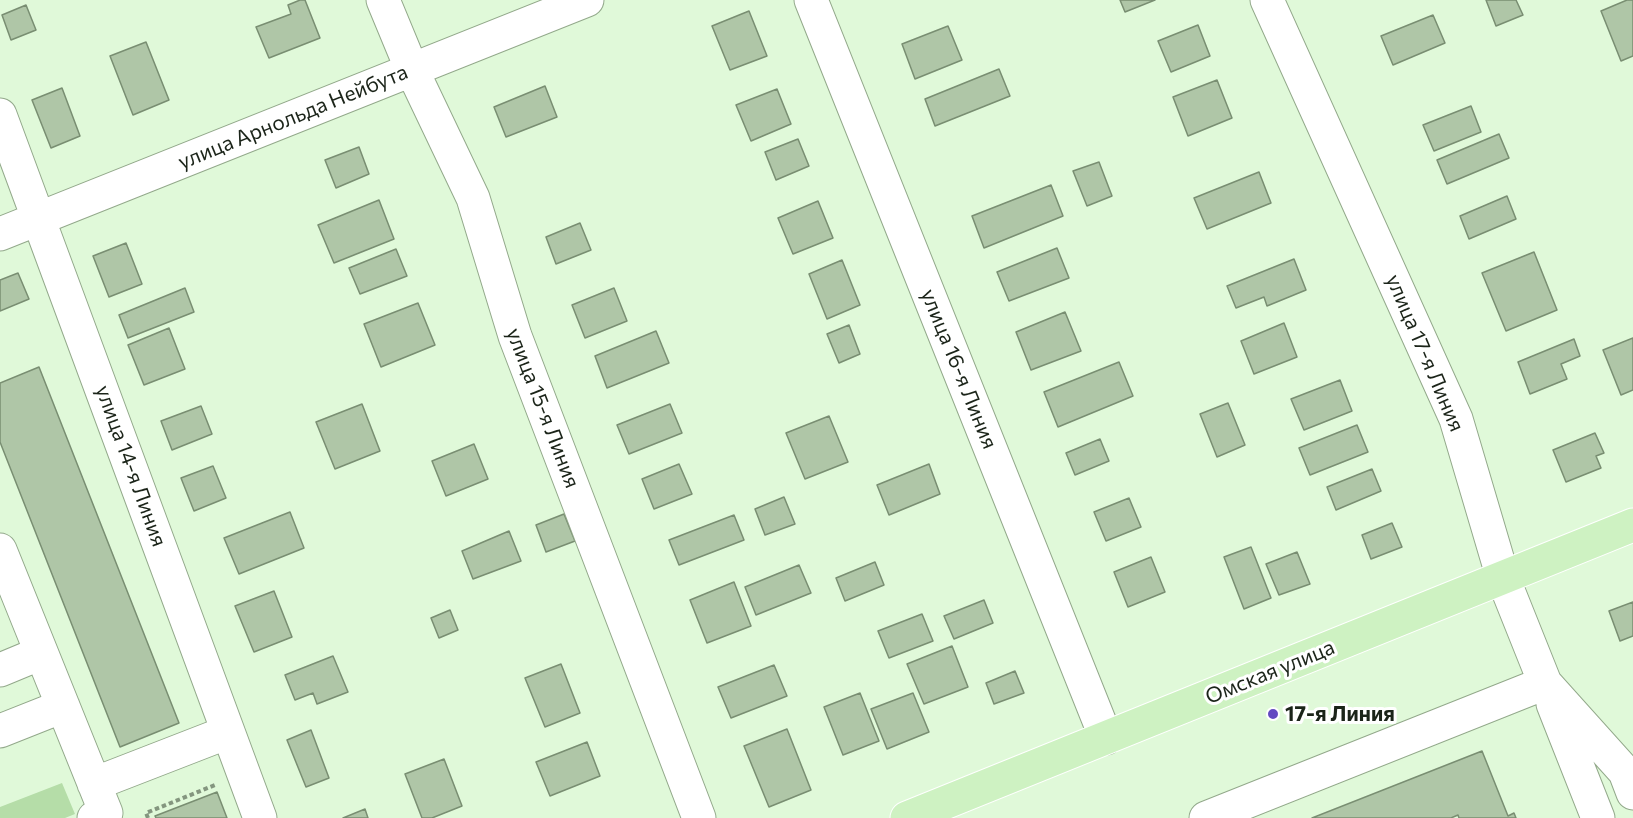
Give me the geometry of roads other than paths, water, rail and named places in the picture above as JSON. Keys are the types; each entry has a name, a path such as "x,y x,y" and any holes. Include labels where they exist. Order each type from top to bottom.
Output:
{"main road":[{"name":"Омская улица","path":"907,818 1633,525"}],"street":[{"name":"улица 15-я Линия","path":"383,0 412,70 473,198 514,336 699,818"},
{"name":"улица Арнольда Нейбута","path":"0,234 586,0"},
{"name":"улица 16-я Линия","path":"811,0 1106,738"},
{"name":"улица 17-я Линия","path":"1267,0 1456,419 1503,578 1545,683 1625,772 1633,793"},
{"name":"улица 14-я Линия","path":"0,115 260,818"},
{"path":"0,550 106,813 94,818"},
{"path":"0,670 41,653"},
{"path":"1206,818 1545,683 1599,818"},
{"path":"0,731 63,706"},
{"path":"94,784 228,732"}],"place":[{"name":"17-я Линия","path":"1273,714"}]}
